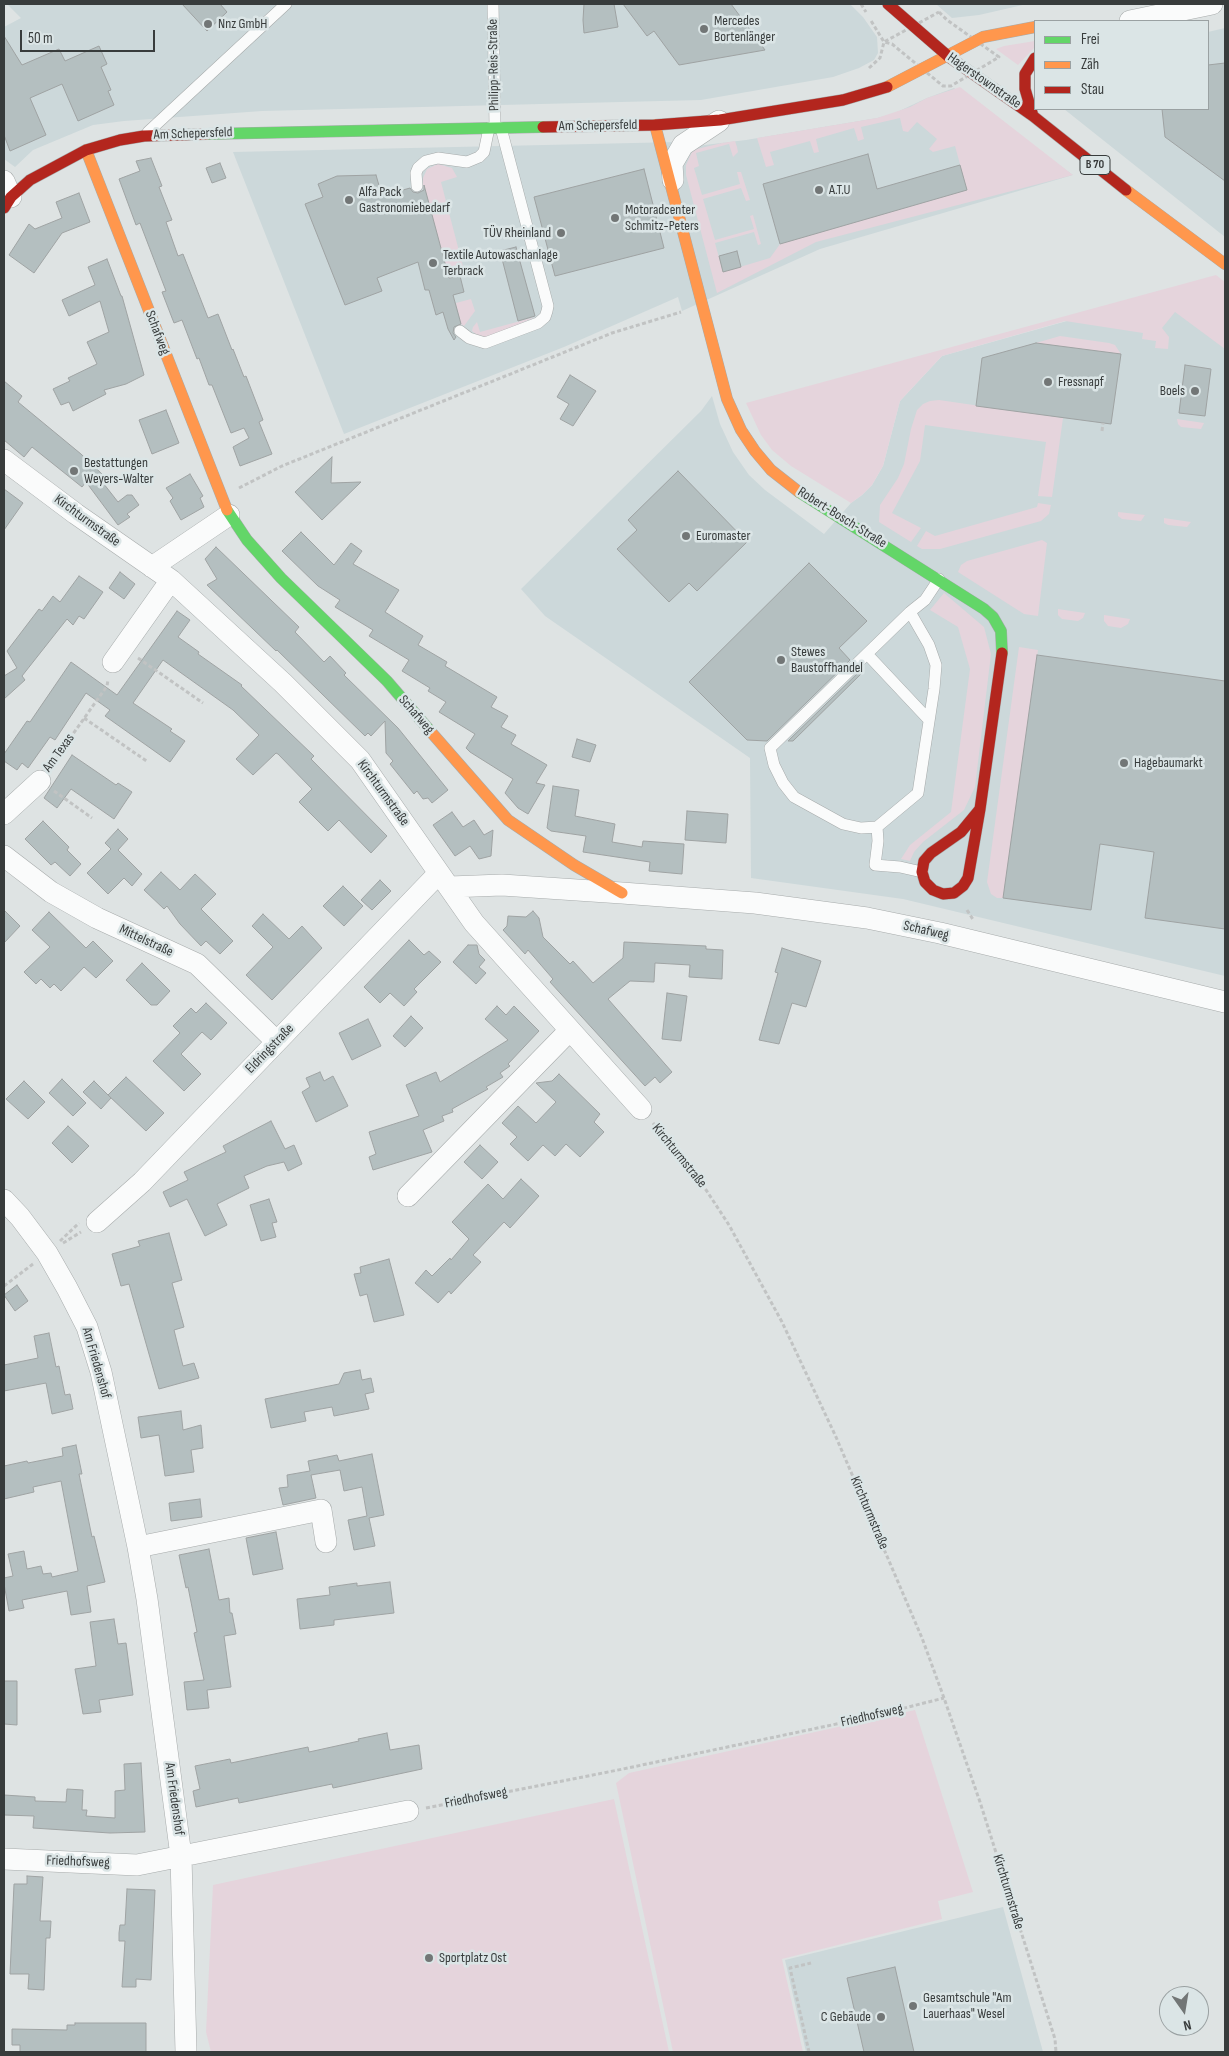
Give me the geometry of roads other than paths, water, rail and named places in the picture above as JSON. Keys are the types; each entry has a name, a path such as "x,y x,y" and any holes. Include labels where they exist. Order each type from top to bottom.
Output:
{"street":[{"name":"Hagerstownstraße","path":"888,4 949,58 1032,116 1158,215 1225,264"},
{"path":"1135,20 1212,4"},
{"name":"Am Schepersfeld","path":"6,195 86,150 120,140 144,136 655,125 720,120 851,98 892,86 949,58 984,37 1034,27"},
{"path":"1032,116 1025,90 1025,74 1034,60"},
{"name":"Robert-Bosch-Straße","path":"675,198 672,164 677,154 683,145 720,120"},
{"name":"Robert-Bosch-Straße","path":"655,125 727,399 741,430 754,451 771,470 791,487 984,608 1001,631 1003,646 980,809 968,878 954,892 943,894 933,890 925,882 922,872"},
{"name":"Schafweg","path":"86,150 225,506 247,540 281,578 386,681 508,820 574,865 622,893"},
{"name":"Kirchturmstraße","path":"4,460 76,514 171,580 283,683 360,760 474,923 640,1109"},
{"path":"152,567 225,506"},
{"path":"118,654 171,580"},
{"name":"Am Texas","path":"4,814 40,780"},
{"path":"922,872 924,861 930,853 961,832 980,809"},
{"name":"Mittelstraße","path":"4,856 50,892 97,918 197,964 276,1042"},
{"name":"Schafweg","path":"445,880 755,903 867,918 981,943 1225,1002"},
{"name":"Eldringstraße","path":"98,1222 142,1182 276,1042 445,880"},
{"path":"408,1196 570,1030"},
{"name":"Am Friedenshof","path":"4,1200 20,1217 47,1253 68,1288 86,1327 101,1372 138,1547 147,1599 182,1856 186,2052"},
{"path":"138,1547 321,1510 326,1542"},
{"name":"Friedhofsweg","path":"4,1859 137,1865 408,1811"}],"lane":[{"name":"Am Schepersfeld","path":"144,136 286,4"},
{"name":"Philipp-Reis-Straße","path":"493,4 495,127"},
{"path":"417,186 416,173 418,168 426,161 438,158 467,162 479,157 484,152 495,127"},
{"path":"460,331 469,338 485,343 538,323 546,317 548,306 495,127"},
{"path":"910,612 929,645 936,665 918,793 876,827 861,828 843,824 794,797 783,783 774,765 770,748 910,612 925,600 939,579"},
{"path":"867,654 929,720"},
{"path":"876,827 878,841 875,865 900,867 922,872"}],"place":[{"name":"Nnz GmbH","path":"208,24"},
{"name":"Mercedes Bortenlänger","path":"704,29"},
{"name":"A.T.U","path":"819,190"},
{"name":"Alfa Pack Gastronomiebedarf","path":"349,200"},
{"name":"Motoradcenter Schmitz-Peters","path":"615,218"},
{"name":"TÜV Rheinland","path":"561,233"},
{"name":"Textile Autowaschanlage Terbrack","path":"433,263"},
{"name":"Fressnapf","path":"1048,382"},
{"name":"Boels","path":"1195,391"},
{"name":"Bestattungen Weyers-Walter","path":"74,471"},
{"name":"Euromaster","path":"686,536"},
{"name":"Stewes Baustoffhandel","path":"781,660"},
{"name":"Hagebaumarkt","path":"1124,763"},
{"name":"Sportplatz Ost","path":"429,1958"},
{"name":"Gesamtschule \"Am Lauerhaas\" Wesel","path":"913,2006"},
{"name":"C Gebäude","path":"881,2017"}]}
